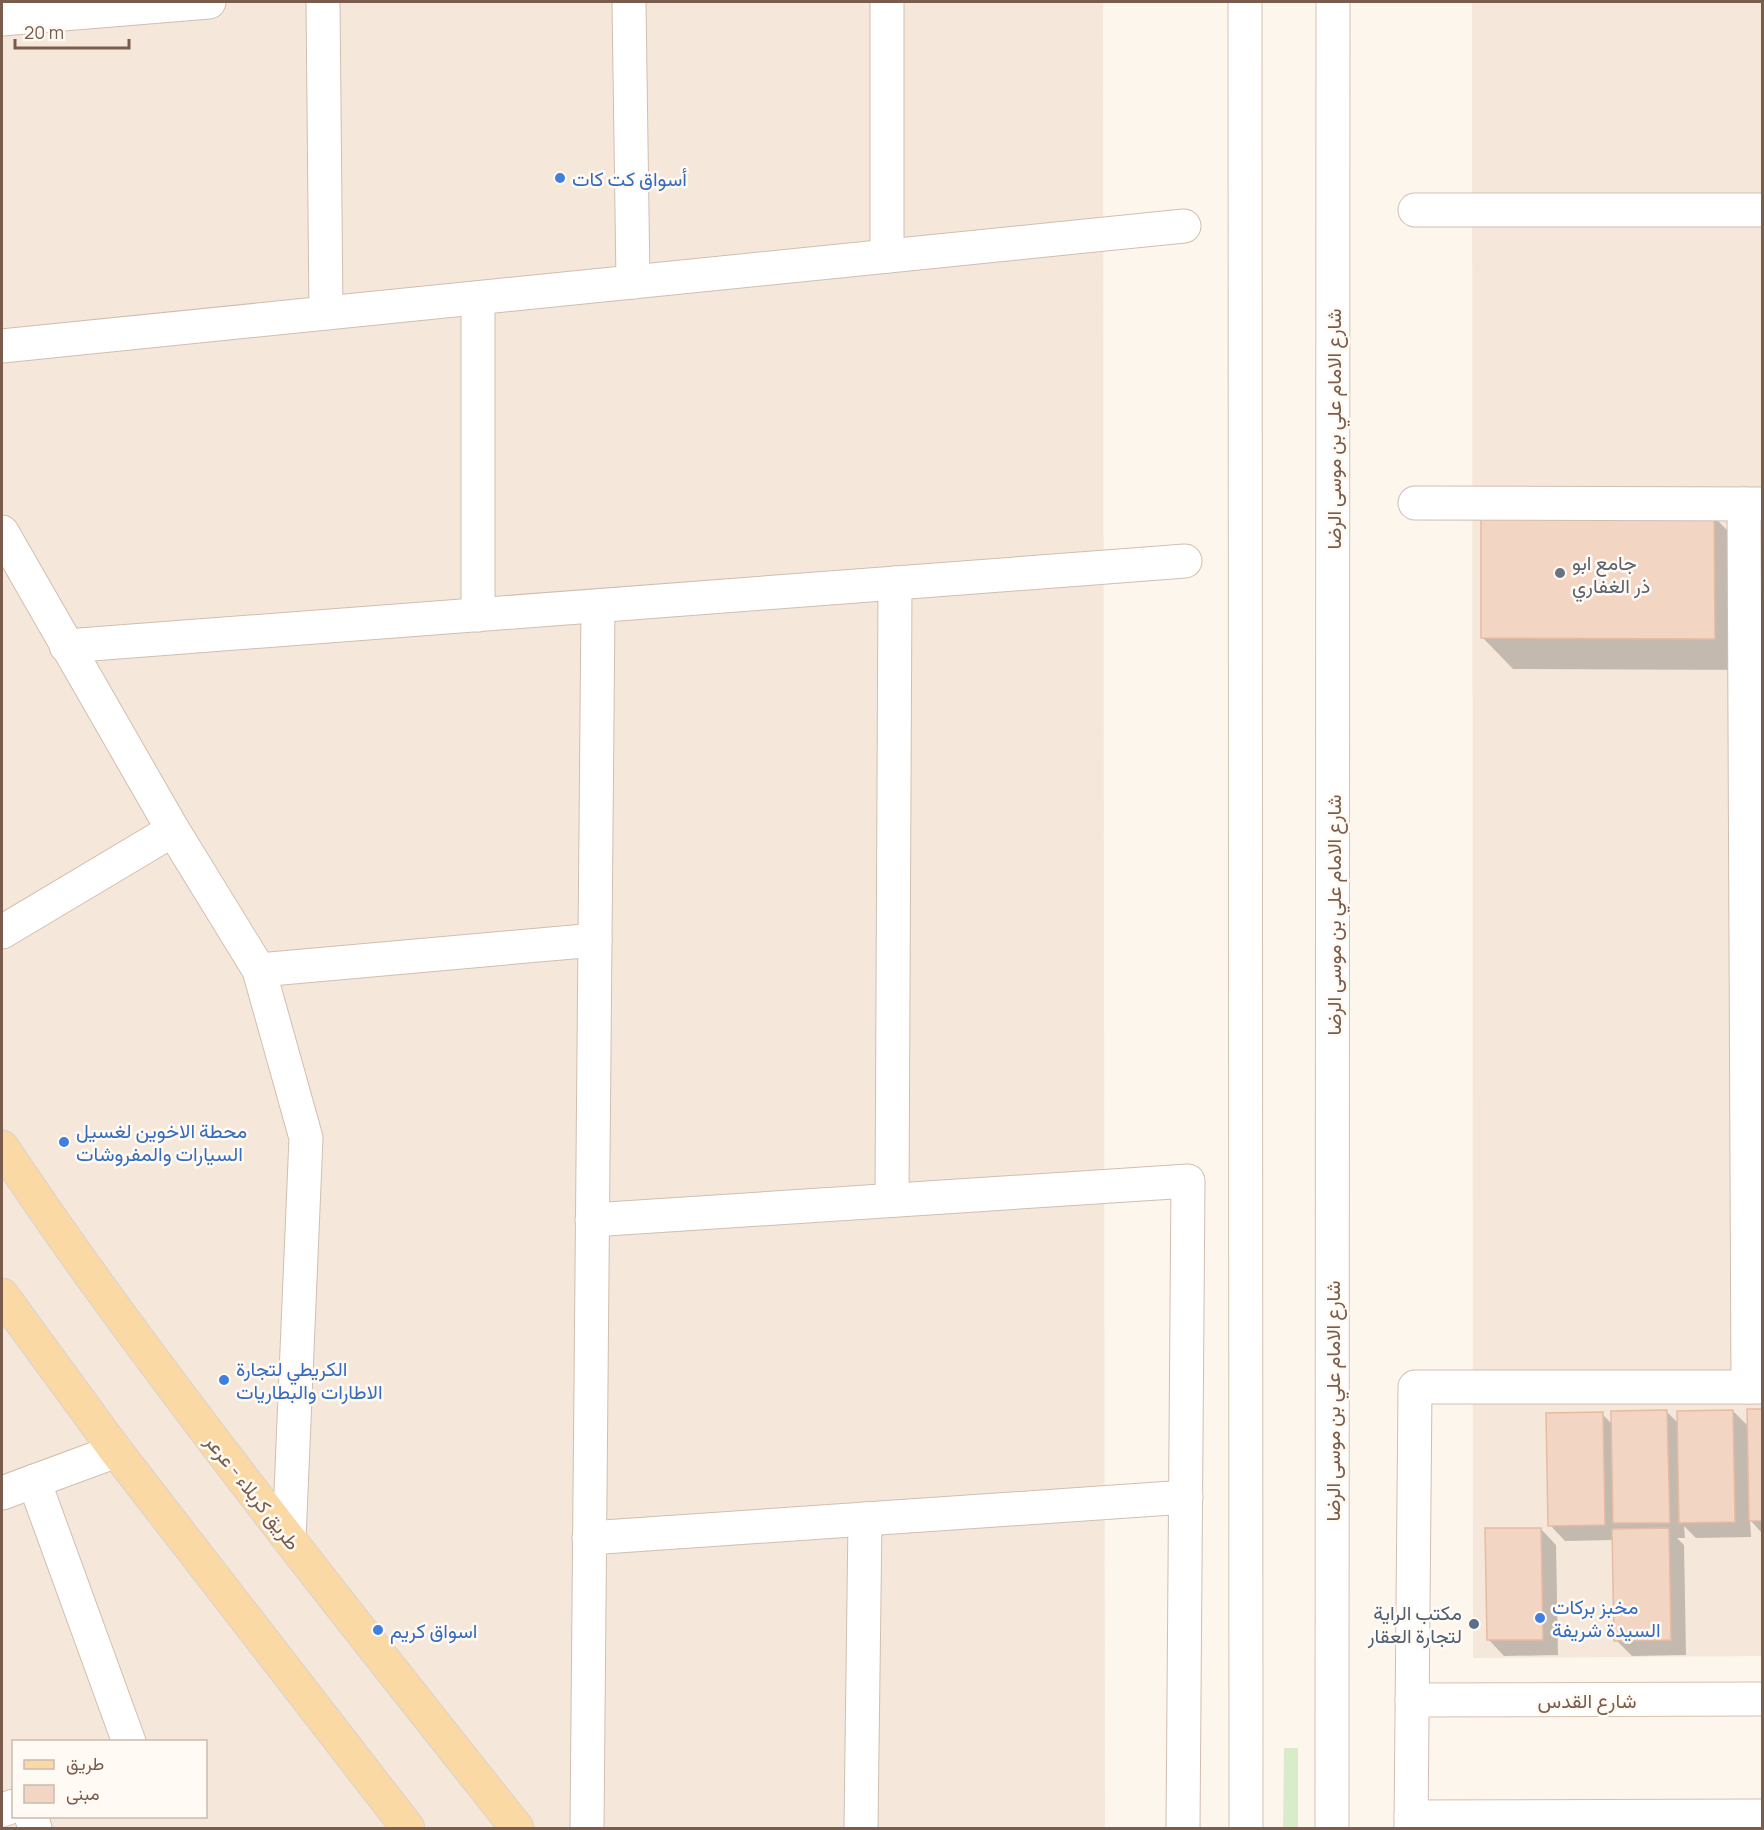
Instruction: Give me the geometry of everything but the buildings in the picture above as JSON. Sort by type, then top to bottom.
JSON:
[{"type":"main road","name":"طريق كربلاء - عرعر","points":[[2,1147],[96,1283],[289,1539],[517,1828]]},
{"type":"main road","points":[[2,1295],[116,1451],[408,1828]]},
{"type":"street","points":[[13,13],[209,2]]},
{"type":"street","points":[[323,2],[326,313]]},
{"type":"street","points":[[629,2],[633,282]]},
{"type":"street","points":[[887,2],[887,256]]},
{"type":"street","points":[[1245,2],[1246,1828]]},
{"type":"street","name":"شارع الامام علي بن موسى الرضا","points":[[1332,1828],[1333,2]]},
{"type":"street","points":[[1415,210],[1762,210]]},
{"type":"street","points":[[2,346],[1184,226]]},
{"type":"street","points":[[478,298],[478,615]]},
{"type":"street","points":[[1415,503],[1753,504],[1755,1387],[1415,1387],[1411,1823],[1762,1816]]},
{"type":"street","points":[[2,532],[173,830],[259,970],[306,1138],[289,1539]]},
{"type":"street","points":[[66,646],[1185,561]]},
{"type":"street","points":[[891,1200],[895,583]]},
{"type":"street","points":[[586,1828],[598,606]]},
{"type":"street","points":[[2,932],[173,830]]},
{"type":"street","points":[[259,970],[595,940]]},
{"type":"street","points":[[592,1220],[1188,1181],[1183,1828]]},
{"type":"street","points":[[2,1493],[116,1451]]},
{"type":"street","points":[[34,1481],[128,1740]]},
{"type":"street","points":[[590,1538],[1186,1497]]},
{"type":"street","points":[[861,1828],[865,1519]]},
{"type":"street","name":"شارع القدس","points":[[1412,1701],[1762,1699]]},
{"type":"shaded area","points":[[2,2],[1103,2],[1105,1828],[2,1828]]},
{"type":"shaded area","points":[[1472,2],[1762,2],[1762,1656],[1473,1658]]},
{"type":"green space","points":[[1284,1748],[1298,1748],[1298,1828],[1283,1828]]},
{"type":"place","name":"أسواق كت كات","points":[[560,178]]},
{"type":"place","name":"جامع ابو ذر الغفاري","points":[[1560,573]]},
{"type":"place","name":"محطة الاخوين لغسيل السيارات والمفروشات","points":[[64,1142]]},
{"type":"place","name":"الكريطي لتجارة الاطارات والبطاريات","points":[[224,1380]]},
{"type":"place","name":"مخبز بركات السيدة شريفة","points":[[1540,1618]]},
{"type":"place","name":"مكتب الراية لتجارة العقار","points":[[1474,1624]]},
{"type":"place","name":"اسواق كريم","points":[[378,1630]]}]
